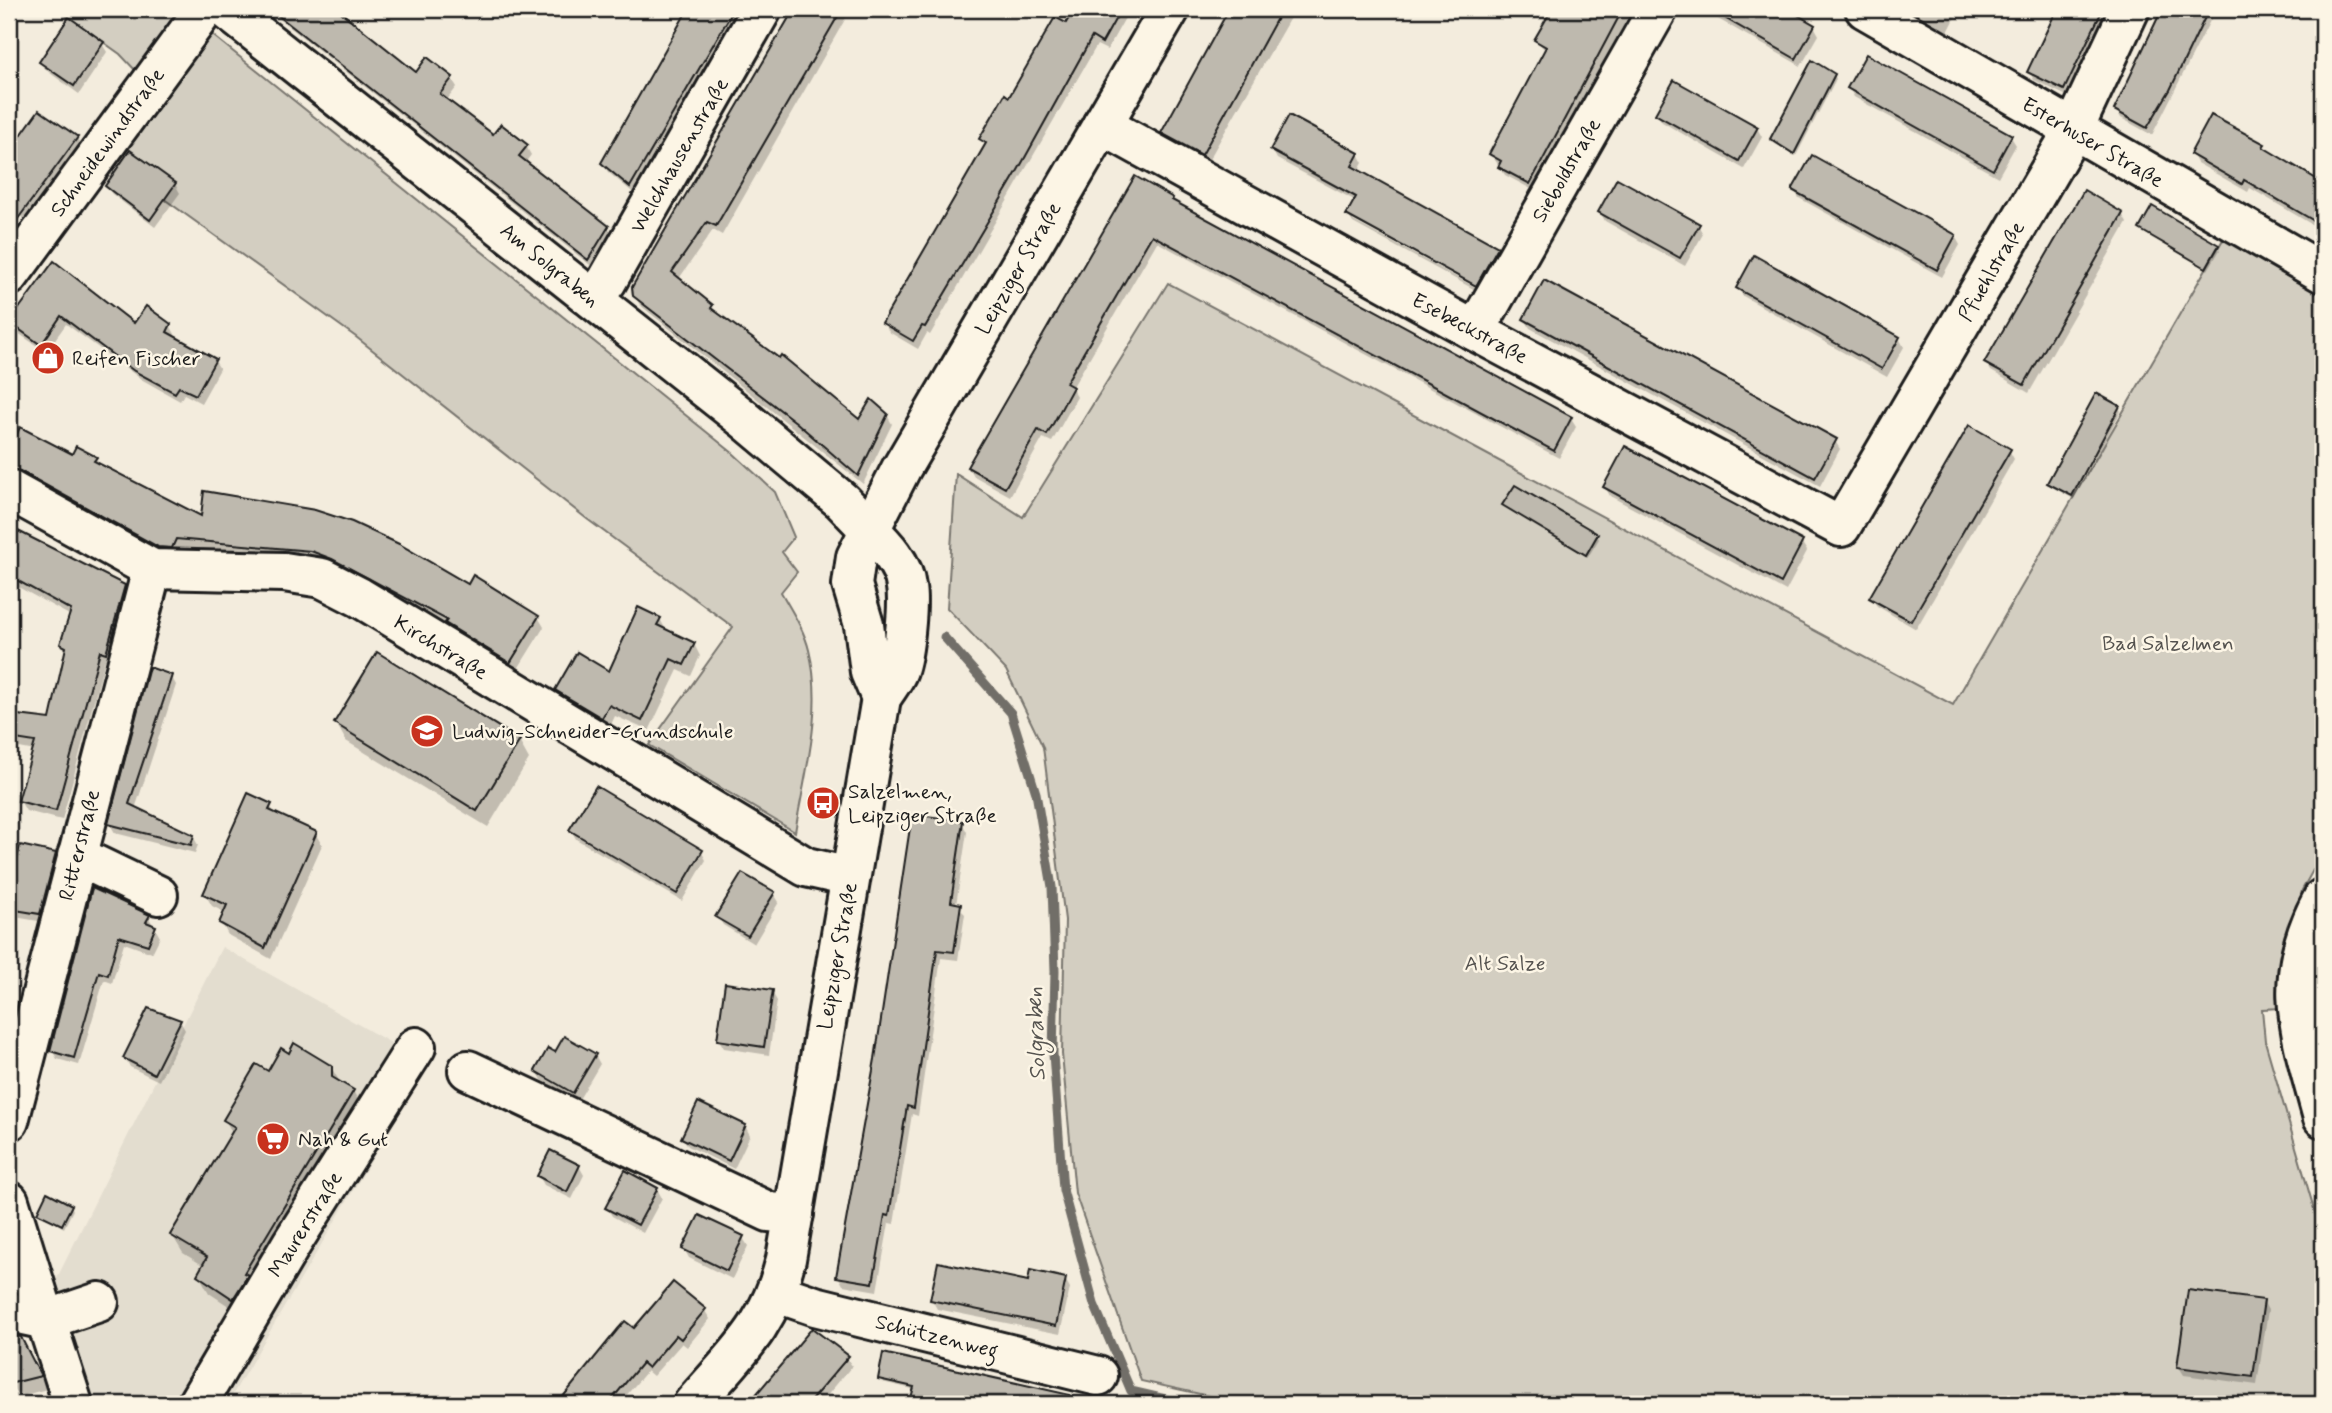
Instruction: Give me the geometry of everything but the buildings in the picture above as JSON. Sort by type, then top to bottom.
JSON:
[{"type":"street","name":"Schneidewindstraße","points":[[9,276],[205,9]]},
{"type":"street","name":"Am Solgraben","points":[[226,9],[744,419],[842,501],[868,528]]},
{"type":"street","name":"Welchhausenstraße","points":[[593,299],[607,281],[762,9]]},
{"type":"street","name":"Leipziger Straße","points":[[881,698],[870,672],[864,625],[852,585],[856,557],[868,528],[1170,9]]},
{"type":"street","name":"Sieboldstraße","points":[[1475,331],[1658,9]]},
{"type":"street","name":"Esterhuser Straße","points":[[1865,9],[2323,273]]},
{"type":"street","name":"Pfuehlstraße","points":[[1841,527],[2073,131],[2130,9]]},
{"type":"street","name":"Esebeckstraße","points":[[1102,125],[1475,331],[1841,527]]},
{"type":"street","name":"Kirchstraße","points":[[9,490],[152,569],[284,572],[322,578],[359,597],[795,861],[816,872],[850,877]]},
{"type":"street","name":"Leipziger Straße","points":[[693,1404],[764,1320],[777,1293],[793,1214],[881,698],[898,670],[906,587],[897,562],[868,528]]},
{"type":"street","name":"Ritterstraße","points":[[9,1121],[152,569]]},
{"type":"street","points":[[77,856],[158,895]]},
{"type":"street","points":[[2323,898],[2310,923],[2296,975],[2301,1035],[2323,1118]]},
{"type":"street","name":"Maurerstraße","points":[[197,1404],[292,1243],[416,1046]]},
{"type":"street","points":[[468,1070],[769,1212],[793,1214]]},
{"type":"street","points":[[9,1201],[73,1404]]},
{"type":"street","name":"Schützenweg","points":[[777,1293],[815,1306],[1098,1376]]},
{"type":"street","points":[[9,1312],[46,1320],[99,1302]]},
{"type":"shaded area","points":[[222,947],[428,1064],[227,1404],[80,1404],[47,1298]]},
{"type":"green space","points":[[57,9],[180,9],[734,454],[775,492],[794,537],[782,552],[797,572],[781,592],[807,642],[815,695],[808,764],[795,832],[649,745],[733,627],[587,519],[356,337],[110,160],[155,91],[120,54]]},
{"type":"green space","name":"Alt Salze","points":[[2225,236],[2323,291],[2323,852],[2302,890],[2282,1008],[2262,1009],[2265,1041],[2323,1240],[2323,1404],[1245,1404],[1141,1381],[1075,1193],[1062,1054],[1065,920],[1043,747],[1006,670],[947,608],[956,474],[1023,517],[1168,283],[1953,705]]},
{"type":"waterway","name":"Solgraben","points":[[944,637],[1011,713],[1036,793],[1052,887],[1055,971],[1053,1054],[1063,1190],[1094,1304],[1131,1391],[1187,1404]]},
{"type":"place","name":"Reifen Fischer","points":[[48,358]]},
{"type":"place","name":"Ludwig-Schneider-Grundschule","points":[[427,731]]},
{"type":"place","name":"Salzelmen, Leipziger Straße","points":[[823,803]]},
{"type":"place","name":"Nah & Gut","points":[[273,1139]]},
{"type":"park label","name":"Bad Salzelmen","points":[[2168,643]]}]
